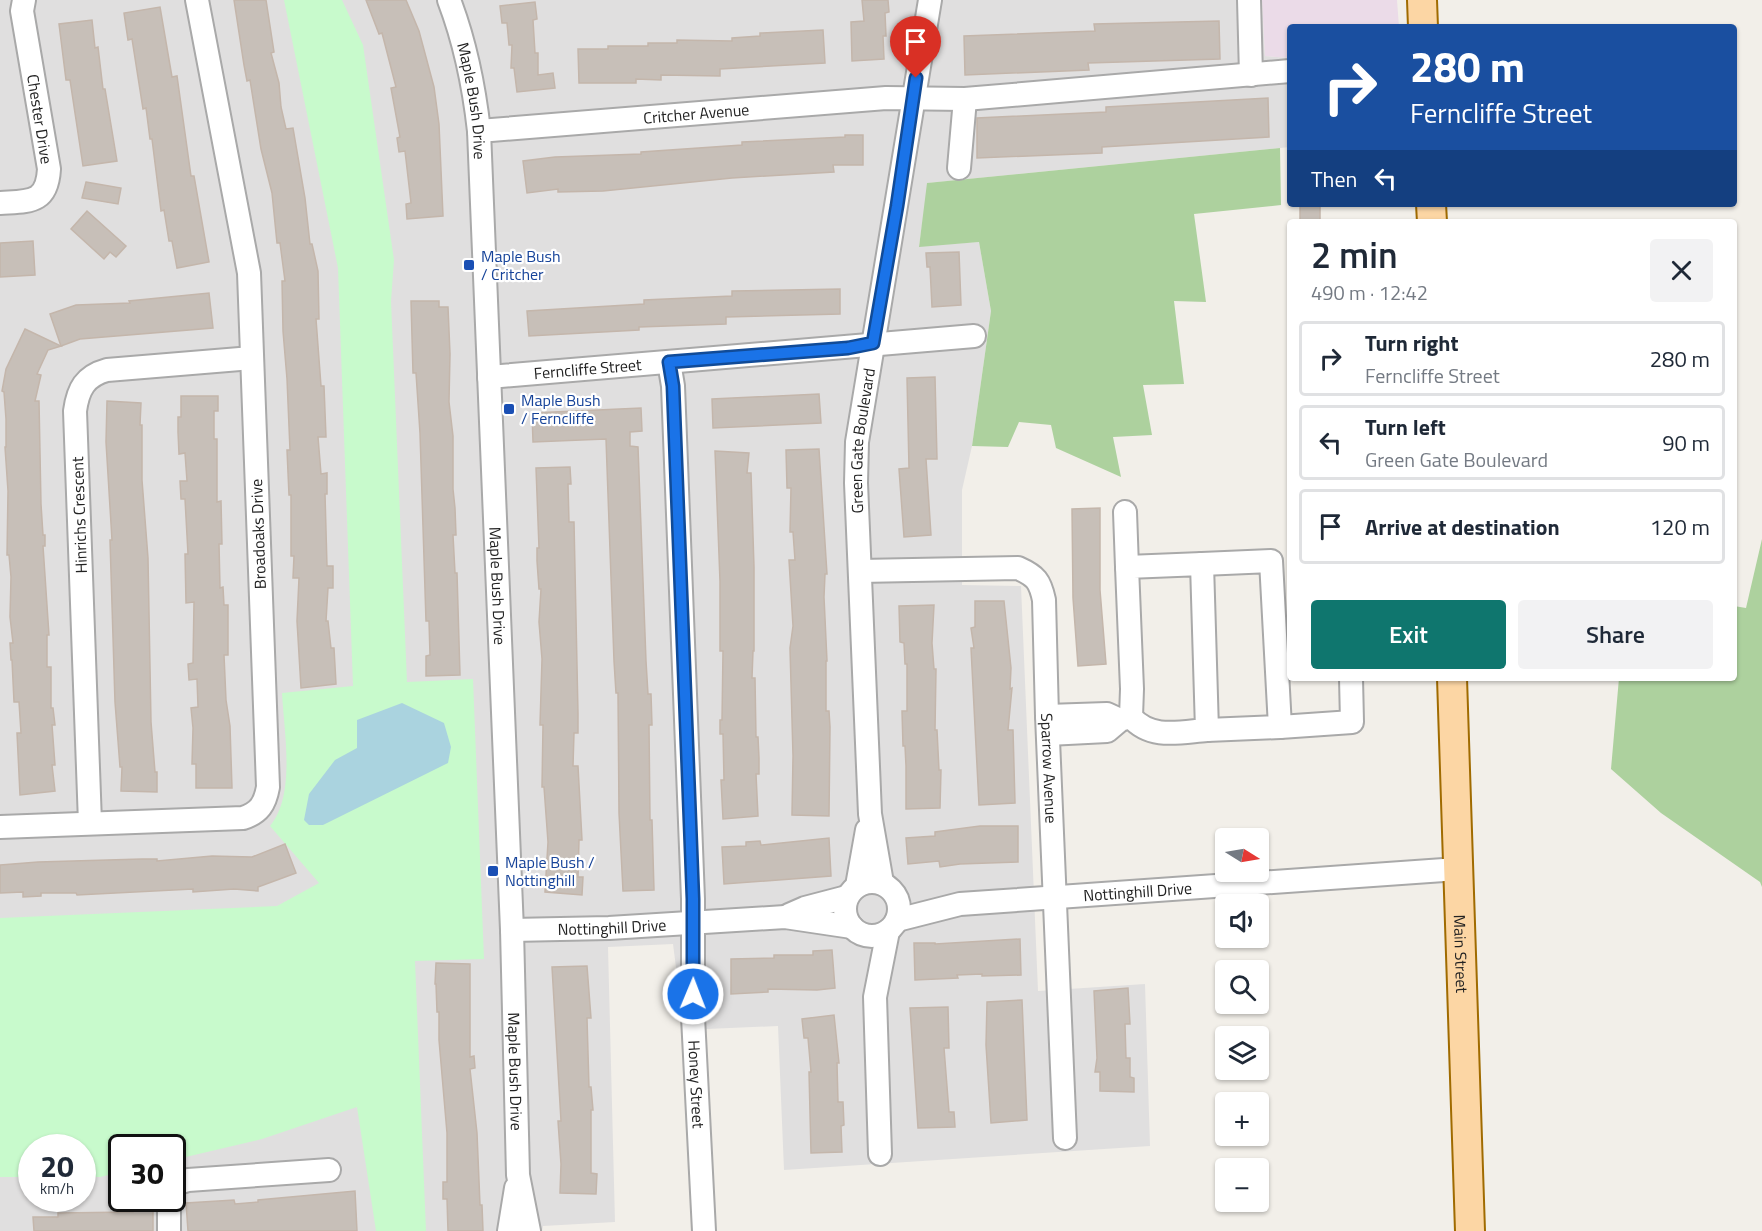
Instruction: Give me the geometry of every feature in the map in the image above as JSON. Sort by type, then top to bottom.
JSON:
[{"type":"main road","points":[[1422,0],[1423,24]]},
{"type":"main road","name":"Main Street","points":[[1452,681],[1470,1231]]},
{"type":"street","name":"Chester Drive","points":[[0,203],[34,199],[43,194],[48,184],[49,169],[22,11],[24,0]]},
{"type":"street","name":"Broadoaks Drive","points":[[0,827],[243,818],[253,815],[266,798],[249,273],[197,0]]},
{"type":"street","name":"Maple Bush Drive","points":[[449,0],[469,64],[479,130],[512,930],[518,1175],[529,1231]]},
{"type":"street","name":"Green Gate Boulevard","points":[[886,886],[870,814],[856,483],[857,442],[930,0]]},
{"type":"street","points":[[1249,0],[1251,75]]},
{"type":"street","name":"Critcher Avenue","points":[[479,130],[886,98],[965,99],[1287,71]]},
{"type":"street","points":[[959,168],[965,99]]},
{"type":"street","name":"Ferncliffe Street","points":[[489,377],[974,336]]},
{"type":"street","name":"Hinrichs Crescent","points":[[90,823],[75,411],[77,396],[84,382],[94,373],[107,370],[252,358]]},
{"type":"street","name":"Honey Street","points":[[669,362],[673,386],[693,922],[693,1017],[704,1231]]},
{"type":"street","points":[[1125,512],[1132,689],[1125,718]]},
{"type":"street","points":[[1127,567],[1281,560],[1280,727]]},
{"type":"street","points":[[1202,564],[1207,730]]},
{"type":"street","name":"Sparrow Avenue","points":[[860,571],[1018,568],[1031,574],[1041,585],[1044,600],[1047,725],[1065,1138]]},
{"type":"street","points":[[1047,725],[1107,714],[1125,718],[1158,734],[1352,722],[1351,681]]},
{"type":"street","name":"Green Gate Boulevard","points":[[852,892],[870,814]]},
{"type":"street","name":"Nottinghill Drive","points":[[886,886],[907,896],[960,904],[1458,869]]},
{"type":"street","points":[[875,998],[899,903],[886,886],[869,882],[852,892],[845,913],[864,945],[875,998],[880,1154]]},
{"type":"street","name":"Nottinghill Drive","points":[[785,917],[852,892]]},
{"type":"street","name":"Nottinghill Drive","points":[[893,925],[960,904]]},
{"type":"street","name":"Nottinghill Drive","points":[[512,930],[609,928],[785,917],[856,930]]},
{"type":"street","points":[[856,930],[874,936],[893,925]]},
{"type":"street","points":[[186,1181],[329,1170]]},
{"type":"street","name":"Maple Bush Drive","points":[[509,1231],[518,1175]]},
{"type":"street","points":[[169,1212],[169,1231]]},
{"type":"shaded area","points":[[0,0],[1262,0],[1265,56],[1287,58],[1287,147],[928,183],[919,246],[979,242],[991,311],[972,446],[962,490],[962,585],[1021,586],[1038,991],[1145,984],[1150,1146],[784,1170],[778,1026],[684,1030],[673,944],[608,947],[615,1222],[543,1226],[542,1231],[0,1231]]},
{"type":"shaded area","points":[[1262,0],[1397,0],[1399,24],[1287,24],[1287,58],[1265,56]]},
{"type":"green space","points":[[284,0],[342,0],[363,45],[394,260],[391,301],[407,682],[473,679],[484,959],[415,961],[426,1231],[376,1231],[357,1107],[262,1139],[186,1157],[186,1134],[108,1134],[108,1175],[100,1177],[96,1177],[96,1134],[18,1134],[18,1177],[0,1177],[0,918],[277,906],[319,883],[270,826],[278,813],[286,781],[282,693],[353,686],[338,268]]},
{"type":"green space","points":[[1280,148],[1281,205],[1194,214],[1206,302],[1174,301],[1184,384],[1143,385],[1152,435],[1113,437],[1121,477],[1056,448],[1051,425],[1019,422],[1008,447],[972,446],[991,311],[979,242],[919,247],[927,183]]},
{"type":"green space","points":[[1762,539],[1762,887],[1760,882],[1661,813],[1611,769],[1619,681],[1737,681],[1737,606],[1746,608]]},
{"type":"water","points":[[402,703],[444,723],[451,747],[448,763],[323,825],[309,825],[304,820],[309,794],[335,760],[357,748],[357,720]]},
{"type":"building","points":[[234,0],[266,0],[274,52],[271,53],[279,83],[281,107],[286,129],[293,128],[310,244],[312,244],[318,271],[319,319],[316,319],[321,386],[324,386],[326,437],[318,437],[321,474],[327,473],[327,494],[325,494],[327,566],[333,566],[333,588],[328,588],[326,621],[328,621],[331,648],[334,648],[336,684],[301,688],[297,621],[299,578],[293,578],[294,556],[291,556],[291,495],[289,495],[287,450],[290,450],[283,331],[282,281],[285,281],[280,243],[277,243],[272,193],[261,149],[250,80],[247,81]]},
{"type":"building","points":[[366,0],[406,0],[419,31],[434,87],[439,124],[443,216],[407,219],[406,204],[411,203],[405,151],[399,152],[397,138],[400,137],[391,88],[396,87],[382,33],[379,34]]},
{"type":"building","points":[[862,0],[888,0],[889,12],[885,13],[886,36],[883,36],[884,59],[852,61],[851,22],[864,21]]},
{"type":"building","points":[[535,2],[537,19],[533,20],[535,53],[538,53],[538,75],[553,73],[555,88],[517,92],[514,68],[511,68],[512,45],[509,45],[507,23],[502,23],[500,6]]},
{"type":"building","points":[[160,7],[172,77],[177,76],[191,176],[194,176],[209,262],[177,268],[172,241],[169,241],[164,210],[161,211],[152,139],[150,139],[146,108],[143,109],[132,39],[128,40],[124,13]]},
{"type":"building","points":[[92,20],[95,48],[98,47],[103,89],[105,89],[117,161],[83,166],[70,80],[66,80],[59,24]]},
{"type":"building","points":[[1219,21],[1220,59],[1088,63],[1089,70],[965,75],[964,36],[1095,31],[1094,24]]},
{"type":"building","points":[[823,30],[825,63],[720,69],[720,76],[661,75],[661,80],[636,79],[636,83],[579,83],[578,49],[648,46],[648,43],[677,43],[677,40],[732,41],[732,38],[760,36],[760,33]]},
{"type":"building","points":[[1268,98],[1269,137],[1102,147],[1102,153],[977,158],[977,118],[1106,112],[1106,107]]},
{"type":"building","points":[[845,135],[863,135],[863,165],[833,165],[834,172],[732,178],[603,191],[558,192],[558,189],[527,193],[523,161],[555,157],[641,154],[641,152],[742,145],[742,142],[845,137]]},
{"type":"building","points":[[86,182],[121,188],[118,204],[82,198]]},
{"type":"building","points":[[1300,207],[1320,207],[1320,219],[1300,219]]},
{"type":"building","points":[[87,211],[126,246],[116,257],[110,252],[104,259],[71,229]]},
{"type":"building","points":[[33,241],[35,275],[0,277],[0,243]]},
{"type":"building","points":[[959,252],[961,305],[932,307],[930,267],[927,267],[926,253]]},
{"type":"building","points":[[840,289],[840,314],[726,317],[726,324],[639,327],[639,330],[529,336],[527,311],[644,304],[644,300],[732,296],[732,291]]},
{"type":"building","points":[[209,293],[213,328],[80,339],[61,346],[50,314],[76,305],[130,303],[129,301]]},
{"type":"building","points":[[411,301],[439,301],[439,307],[448,307],[449,402],[453,436],[456,535],[453,535],[455,573],[457,573],[460,675],[426,676],[426,656],[430,655],[429,621],[426,621],[420,433],[416,373],[413,373]]},
{"type":"building","points":[[25,329],[61,346],[48,350],[37,374],[41,375],[35,401],[39,401],[41,504],[43,535],[45,535],[45,546],[43,546],[49,635],[47,635],[47,667],[51,667],[51,708],[53,708],[55,725],[52,725],[55,765],[52,765],[55,791],[20,795],[17,733],[21,733],[19,702],[14,702],[10,643],[13,643],[10,617],[11,577],[9,555],[7,555],[6,419],[4,392],[2,391],[6,369]]},
{"type":"building","points":[[935,377],[937,459],[926,459],[931,535],[904,537],[899,469],[909,468],[907,378]]},
{"type":"building","points":[[819,394],[821,423],[713,428],[712,399]]},
{"type":"building","points":[[181,396],[218,396],[218,411],[214,411],[214,439],[217,439],[217,502],[221,501],[220,588],[223,587],[224,605],[228,605],[228,655],[224,655],[232,788],[196,788],[196,764],[192,764],[191,708],[198,707],[197,679],[189,680],[188,664],[193,663],[194,602],[186,603],[185,554],[188,554],[185,499],[181,499],[180,481],[187,481],[185,453],[179,454],[178,417],[181,417]]},
{"type":"building","points":[[107,401],[141,403],[142,480],[148,558],[151,722],[157,792],[121,791],[122,767],[120,767],[115,702],[110,540],[112,540],[106,442]]},
{"type":"building","points":[[641,408],[642,431],[630,432],[630,446],[638,447],[646,661],[648,694],[651,694],[650,820],[652,820],[654,890],[623,891],[619,813],[618,693],[616,693],[614,661],[606,439],[533,442],[532,413]]},
{"type":"building","points":[[819,449],[827,574],[825,574],[824,597],[827,661],[826,711],[829,711],[830,727],[829,816],[792,815],[790,648],[793,626],[789,560],[795,560],[793,532],[790,532],[791,488],[787,488],[786,450]]},
{"type":"building","points":[[715,451],[749,453],[747,473],[751,473],[754,567],[752,678],[755,678],[756,737],[758,737],[759,758],[759,774],[756,774],[758,816],[723,819],[721,780],[724,780],[723,734],[720,734],[720,720],[722,720],[723,651],[720,651]]},
{"type":"building","points":[[570,467],[569,522],[574,522],[578,713],[578,733],[574,733],[573,766],[578,766],[582,840],[579,840],[578,877],[583,877],[582,895],[545,892],[548,842],[544,787],[542,787],[543,725],[540,725],[541,589],[539,589],[537,561],[537,548],[539,548],[536,468]]},
{"type":"building","points":[[1100,508],[1100,590],[1106,664],[1078,666],[1073,598],[1072,509]]},
{"type":"building","points":[[975,601],[1004,601],[1011,668],[1010,689],[1012,688],[1008,730],[1013,730],[1015,803],[979,805],[971,648],[974,648],[971,628],[975,627]]},
{"type":"building","points":[[934,605],[932,643],[934,669],[936,669],[935,730],[937,730],[939,770],[941,770],[940,808],[906,809],[902,711],[907,711],[907,664],[905,664],[904,643],[900,642],[899,606]]},
{"type":"building","points":[[980,826],[1018,826],[1018,862],[940,867],[939,861],[908,864],[906,838],[935,836],[935,832]]},
{"type":"building","points":[[829,838],[831,876],[724,884],[722,847],[746,846],[746,842],[760,841],[761,845]]},
{"type":"building","points":[[285,844],[296,873],[258,887],[258,891],[234,889],[193,892],[193,889],[77,895],[76,893],[41,893],[41,896],[23,897],[23,892],[0,893],[0,865],[142,859],[157,859],[157,861],[212,856],[252,857]]},
{"type":"building","points":[[1020,939],[1021,975],[957,975],[958,978],[915,980],[914,943]]},
{"type":"building","points":[[832,950],[835,988],[768,989],[768,992],[731,994],[731,959],[774,958],[774,955],[813,955],[813,951]]},
{"type":"building","points":[[436,963],[470,964],[470,1057],[474,1056],[475,1068],[470,1069],[477,1133],[483,1231],[448,1231],[447,1199],[443,1199],[443,1182],[447,1182],[447,1133],[435,984]]},
{"type":"building","points":[[587,966],[591,1018],[587,1018],[589,1087],[591,1087],[593,1110],[591,1110],[591,1173],[597,1174],[596,1194],[560,1193],[561,1164],[558,1121],[561,1121],[552,967]]},
{"type":"building","points":[[1128,988],[1130,1024],[1125,1024],[1126,1058],[1130,1058],[1130,1077],[1134,1078],[1134,1092],[1100,1091],[1100,1072],[1095,1072],[1097,1058],[1094,991]]},
{"type":"building","points":[[1022,1000],[1027,1120],[991,1123],[986,1045],[987,1002]]},
{"type":"building","points":[[948,1007],[949,1048],[944,1048],[949,1112],[954,1112],[955,1127],[918,1128],[910,1008]]},
{"type":"building","points":[[834,1015],[839,1063],[837,1063],[838,1102],[843,1102],[842,1152],[811,1153],[809,1072],[811,1072],[808,1038],[804,1038],[802,1019]]},
{"type":"building","points":[[355,1191],[357,1231],[188,1231],[186,1203],[234,1200],[235,1204],[258,1202],[258,1200]]},
{"type":"building","points":[[153,1212],[153,1231],[34,1231],[33,1217],[58,1217],[58,1213]]},
{"type":"place","name":"Maple Bush / Critcher","points":[[469,265]]},
{"type":"place","name":"Maple Bush / Ferncliffe","points":[[509,409]]},
{"type":"place","name":"Maple Bush / Nottinghill","points":[[493,871]]},
{"type":"route","points":[[693,994],[694,948],[688,749],[673,386],[669,362],[848,348],[873,343],[916,78]]}]
